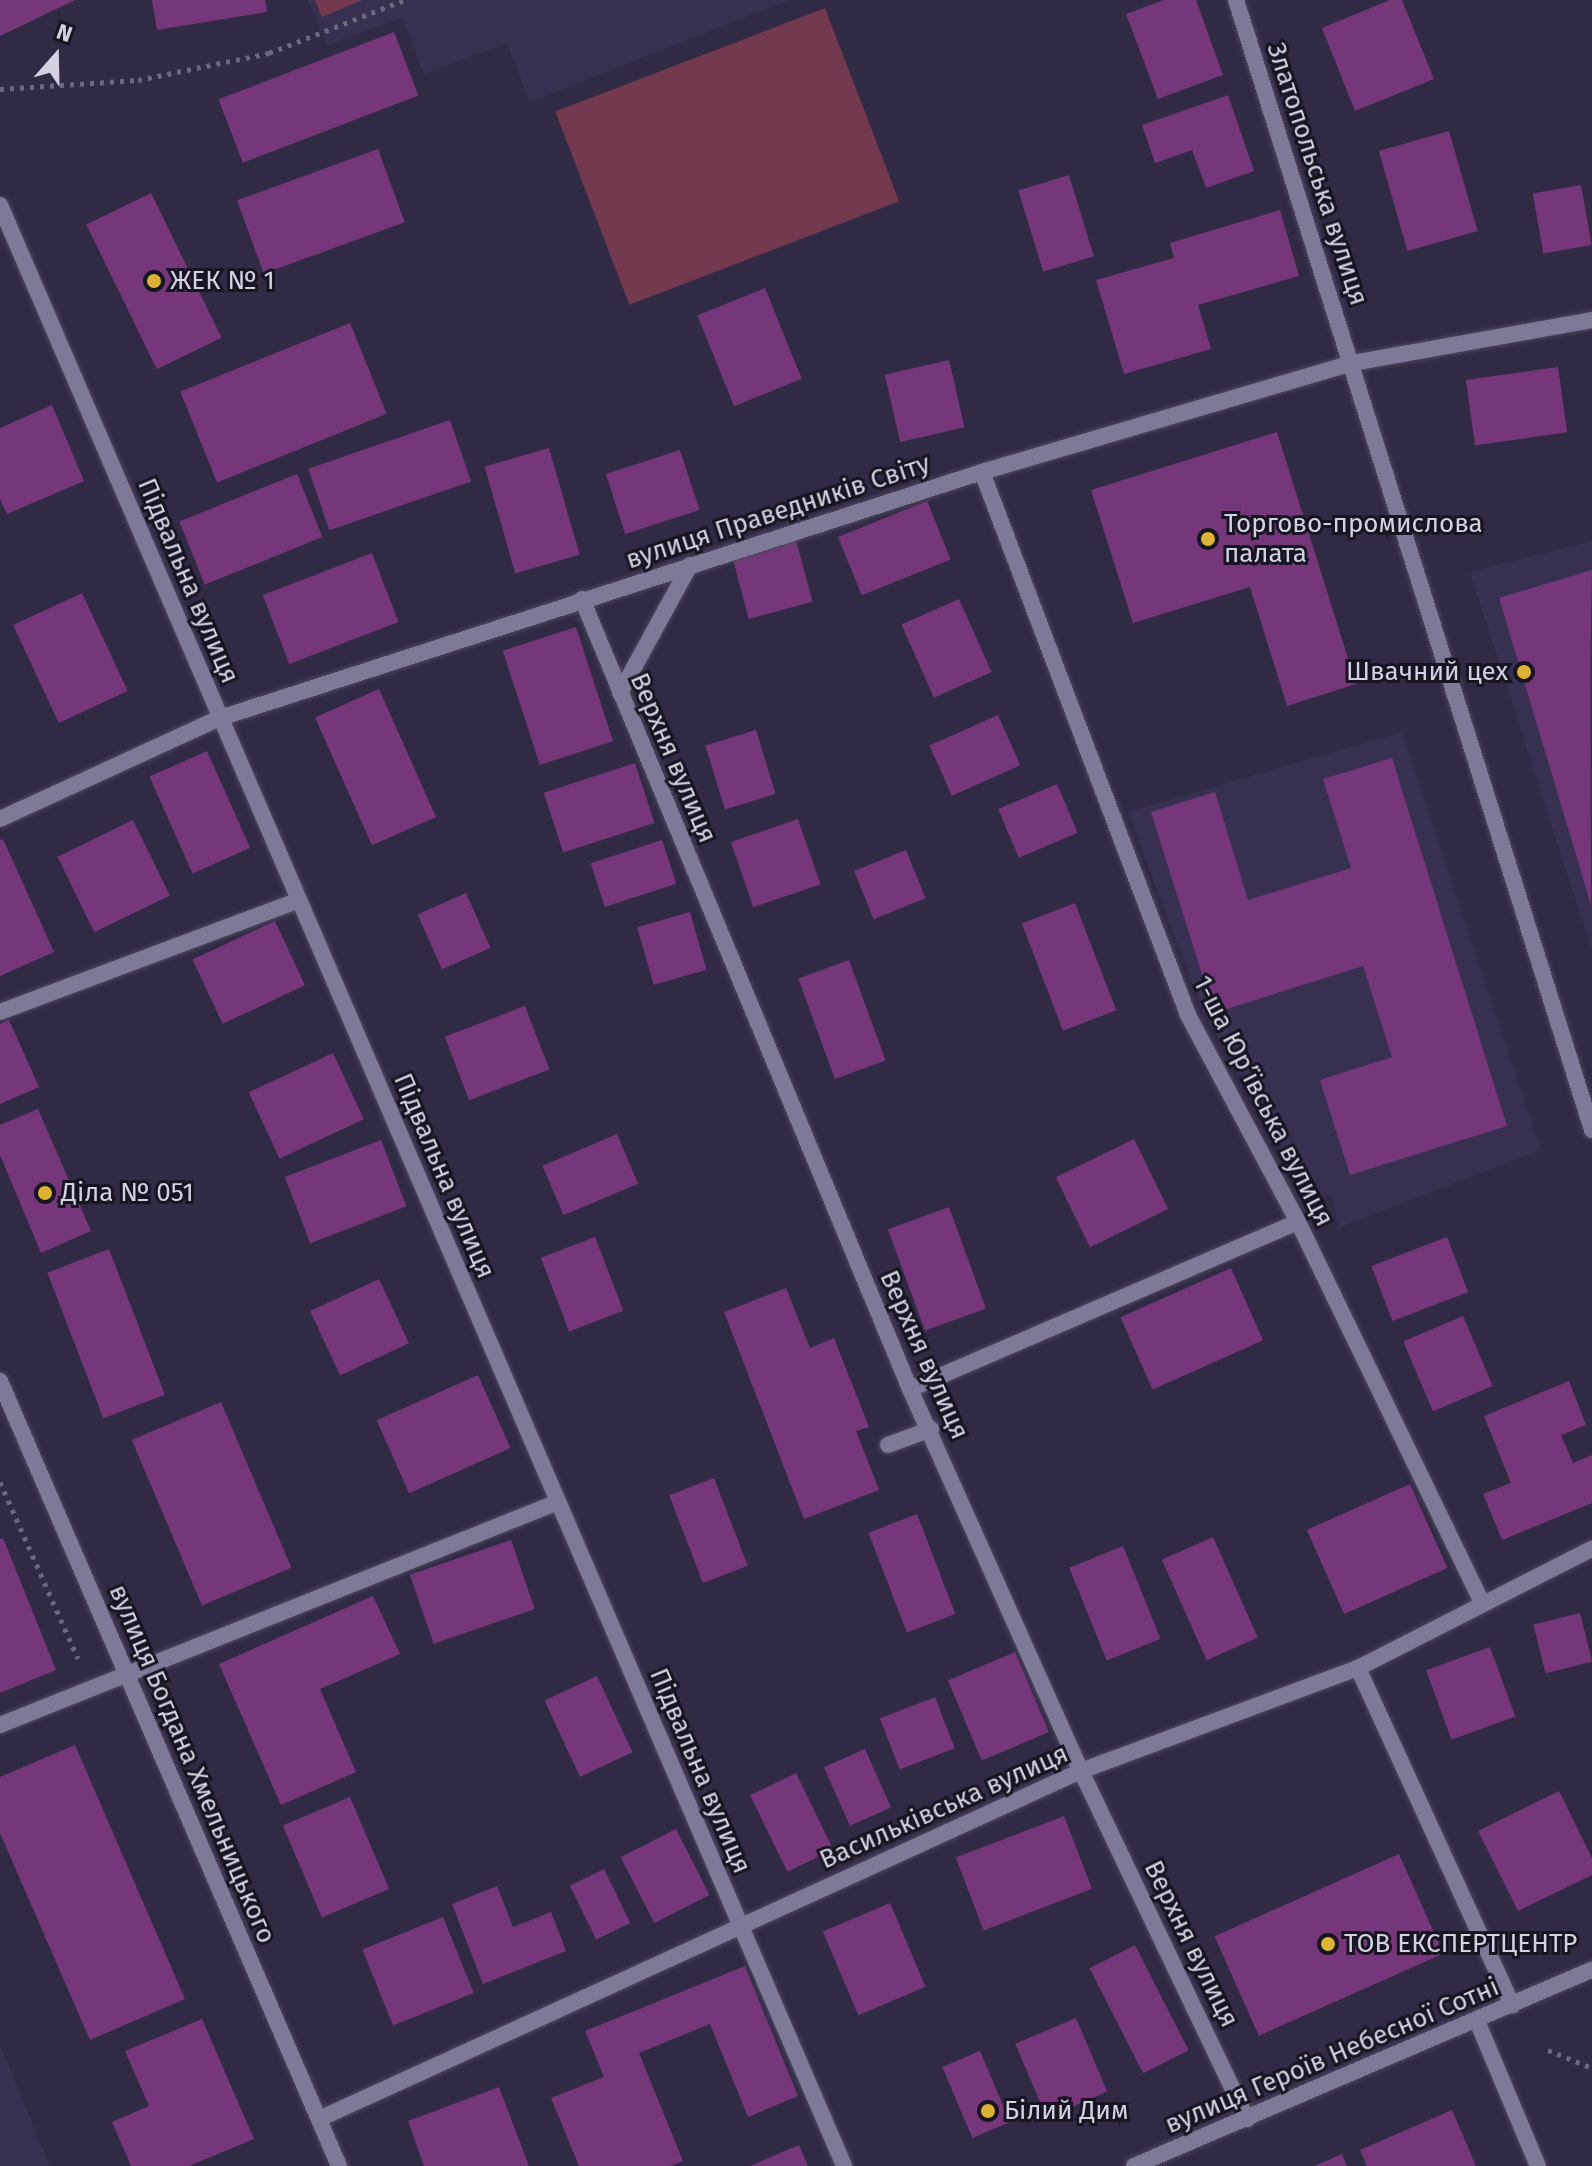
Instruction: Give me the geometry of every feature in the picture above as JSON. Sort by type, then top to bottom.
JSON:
[{"type":"street","name":"Златопольська вулиця","points":[[1236,0],[1353,363],[1592,1130]]},
{"type":"street","name":"Підвальна вулиця","points":[[0,205],[844,2166]]},
{"type":"street","name":"вулиця Праведників Світу","points":[[0,819],[220,718],[982,472],[1353,363],[1592,320]]},
{"type":"street","name":"1-ша Юрʼївська вулиця","points":[[982,472],[1188,1015],[1298,1222],[1482,1603]]},
{"type":"street","points":[[620,693],[690,565]]},
{"type":"street","name":"Верхня вулиця","points":[[582,599],[910,1389],[931,1429],[1081,1771],[1247,2119]]},
{"type":"street","points":[[0,1012],[299,900]]},
{"type":"street","points":[[910,1389],[1298,1222]]},
{"type":"street","name":"вулиця Богдана Хмельницького","points":[[0,1381],[339,2166]]},
{"type":"street","points":[[888,1445],[931,1429]]},
{"type":"street","points":[[0,1725],[558,1502]]},
{"type":"street","name":"Васильківська вулиця","points":[[319,2119],[1081,1771],[1358,1668],[1592,1549]]},
{"type":"street","points":[[1358,1668],[1512,2005]]},
{"type":"street","name":"вулиця Героїв Небесної Сотні","points":[[1134,2166],[1592,1970]]},
{"type":"street","points":[[1477,2021],[1538,2166]]},
{"type":"path","points":[[0,89],[138,80],[269,53],[404,0]]},
{"type":"path","points":[[0,1482],[78,1659]]},
{"type":"path","points":[[1548,2050],[1592,2068]]},
{"type":"shaded area","points":[[308,0],[789,0],[530,102],[507,43],[424,74],[402,18],[327,45]]},
{"type":"shaded area","points":[[315,0],[362,0],[322,17]]},
{"type":"shaded area","points":[[825,8],[899,201],[629,305],[555,112]]},
{"type":"shaded area","points":[[1592,541],[1592,951],[1470,572]]},
{"type":"shaded area","points":[[1402,732],[1541,1150],[1338,1228],[1333,1197],[1309,1194],[1201,1008],[1128,812]]},
{"type":"shaded area","points":[[0,2045],[50,2166],[0,2166]]},
{"type":"building","points":[[0,0],[75,0],[0,36]]},
{"type":"building","points":[[152,0],[265,0],[267,12],[157,30]]},
{"type":"building","points":[[1164,0],[1196,0],[1223,75],[1158,99],[1126,14]]},
{"type":"building","points":[[1390,0],[1402,0],[1434,79],[1355,111],[1322,28]]},
{"type":"building","points":[[394,32],[418,95],[243,163],[218,99]]},
{"type":"building","points":[[1228,95],[1254,171],[1206,188],[1192,150],[1155,163],[1142,125]]},
{"type":"building","points":[[1449,131],[1478,231],[1407,251],[1379,151]]},
{"type":"building","points":[[378,149],[405,222],[264,274],[237,200]]},
{"type":"building","points":[[1069,175],[1094,256],[1043,272],[1018,190]]},
{"type":"building","points":[[1581,185],[1592,245],[1543,254],[1533,194]]},
{"type":"building","name":"ЖЕК № 1","points":[[151,193],[222,338],[157,369],[86,225]]},
{"type":"building","points":[[1280,210],[1299,276],[1198,305],[1211,349],[1124,374],[1096,280],[1174,258],[1170,243]]},
{"type":"building","points":[[765,288],[802,379],[734,406],[697,315]]},
{"type":"building","points":[[350,323],[387,414],[217,482],[180,392]]},
{"type":"building","points":[[949,360],[965,427],[900,442],[885,375]]},
{"type":"building","points":[[1558,367],[1567,432],[1475,445],[1466,380]]},
{"type":"building","points":[[52,405],[84,481],[7,514],[0,499],[0,428]]},
{"type":"building","points":[[450,420],[471,481],[329,530],[308,469]]},
{"type":"building","name":"Торгово-промислова палата","points":[[1277,432],[1356,684],[1287,706],[1250,587],[1133,623],[1091,490]]},
{"type":"building","points":[[549,448],[580,555],[515,573],[485,466]]},
{"type":"building","points":[[680,450],[699,510],[625,534],[606,474]]},
{"type":"building","points":[[297,474],[322,537],[205,585],[179,522]]},
{"type":"building","points":[[927,501],[951,559],[862,595],[838,537]]},
{"type":"building","points":[[796,540],[813,602],[749,619],[732,557]]},
{"type":"building","points":[[372,553],[399,622],[289,664],[263,595]]},
{"type":"building","points":[[1592,570],[1590,674],[1591,905],[1499,598]]},
{"type":"building","points":[[82,593],[128,691],[59,723],[13,625]]},
{"type":"building","points":[[959,599],[992,672],[934,698],[901,625]]},
{"type":"building","points":[[576,627],[613,741],[540,765],[503,651]]},
{"type":"building","points":[[379,689],[436,817],[372,845],[315,717]]},
{"type":"building","points":[[998,715],[1020,765],[952,796],[929,746]]},
{"type":"building","points":[[756,730],[776,794],[725,810],[705,745]]},
{"type":"building","points":[[207,751],[250,848],[193,873],[149,777]]},
{"type":"building","points":[[1392,758],[1507,1126],[1350,1175],[1320,1080],[1392,1057],[1363,966],[1214,1013],[1151,812],[1215,792],[1248,900],[1351,868],[1323,779]]},
{"type":"building","points":[[635,763],[654,823],[563,853],[544,793]]},
{"type":"building","points":[[1057,784],[1078,833],[1019,858],[998,809]]},
{"type":"building","points":[[798,819],[820,884],[753,907],[731,842]]},
{"type":"building","points":[[133,820],[170,895],[94,932],[58,857]]},
{"type":"building","points":[[3,839],[54,952],[0,976],[0,840]]},
{"type":"building","points":[[662,840],[676,884],[605,907],[591,863]]},
{"type":"building","points":[[906,850],[925,898],[874,919],[854,871]]},
{"type":"building","points":[[466,893],[490,948],[442,969],[418,915]]},
{"type":"building","points":[[1075,903],[1116,1010],[1063,1031],[1022,923]]},
{"type":"building","points":[[690,912],[707,970],[654,985],[637,927]]},
{"type":"building","points":[[275,921],[305,985],[223,1024],[193,959]]},
{"type":"building","points":[[849,960],[886,1061],[835,1079],[798,978]]},
{"type":"building","points":[[525,1006],[549,1069],[469,1100],[445,1037]]},
{"type":"building","points":[[9,1020],[39,1087],[0,1104],[0,1024]]},
{"type":"building","points":[[333,1053],[364,1119],[280,1158],[249,1092]]},
{"type":"building","name":"Діла № 051","points":[[38,1109],[91,1231],[41,1253],[0,1155],[0,1125]]},
{"type":"building","points":[[617,1134],[638,1184],[564,1215],[542,1166]]},
{"type":"building","points":[[1134,1139],[1168,1209],[1090,1247],[1056,1177]]},
{"type":"building","points":[[381,1140],[406,1206],[310,1243],[285,1177]]},
{"type":"building","points":[[949,1207],[986,1308],[925,1331],[888,1229]]},
{"type":"building","points":[[595,1237],[623,1311],[569,1332],[541,1258]]},
{"type":"building","points":[[1447,1237],[1468,1292],[1393,1321],[1371,1266]]},
{"type":"building","points":[[109,1249],[165,1395],[103,1418],[47,1273]]},
{"type":"building","points":[[1231,1268],[1263,1340],[1153,1389],[1120,1317]]},
{"type":"building","points":[[379,1279],[409,1343],[340,1375],[310,1311]]},
{"type":"building","points":[[786,1288],[810,1348],[834,1338],[869,1427],[856,1431],[879,1490],[804,1519],[724,1312]]},
{"type":"building","points":[[1463,1316],[1493,1386],[1433,1411],[1403,1341]]},
{"type":"building","points":[[478,1375],[511,1448],[409,1493],[377,1420]]},
{"type":"building","points":[[1569,1381],[1586,1425],[1561,1435],[1573,1463],[1592,1455],[1592,1503],[1502,1540],[1483,1494],[1511,1483],[1484,1416]]},
{"type":"building","points":[[221,1402],[291,1568],[202,1606],[132,1440]]},
{"type":"building","points":[[714,1478],[748,1566],[703,1583],[669,1495]]},
{"type":"building","points":[[1410,1484],[1447,1568],[1344,1614],[1307,1530]]},
{"type":"building","points":[[917,1514],[955,1614],[907,1633],[868,1533]]},
{"type":"building","points":[[1213,1537],[1258,1637],[1207,1660],[1162,1560]]},
{"type":"building","points":[[3,1538],[56,1670],[0,1693],[0,1539]]},
{"type":"building","points":[[511,1540],[535,1609],[434,1644],[410,1575]]},
{"type":"building","points":[[1123,1546],[1160,1639],[1107,1660],[1069,1568]]},
{"type":"building","points":[[373,1596],[400,1654],[320,1689],[356,1772],[281,1805],[219,1664]]},
{"type":"building","points":[[1580,1613],[1592,1662],[1546,1673],[1533,1625]]},
{"type":"building","points":[[1490,1647],[1515,1717],[1451,1740],[1426,1670]]},
{"type":"building","points":[[1015,1652],[1049,1732],[982,1761],[948,1681]]},
{"type":"building","points":[[597,1676],[632,1752],[580,1777],[544,1701]]},
{"type":"building","points":[[935,1697],[955,1748],[900,1769],[880,1718]]},
{"type":"building","points":[[75,1745],[185,1999],[90,2040],[0,1833],[0,1777]]},
{"type":"building","points":[[865,1749],[891,1807],[850,1826],[824,1767]]},
{"type":"building","points":[[796,1773],[833,1849],[787,1872],[750,1795]]},
{"type":"building","points":[[1559,1791],[1592,1858],[1592,1875],[1518,1911],[1478,1831]]},
{"type":"building","points":[[350,1797],[389,1889],[322,1918],[283,1826]]},
{"type":"building","points":[[1064,1816],[1092,1889],[984,1930],[956,1858]]},
{"type":"building","points":[[676,1829],[710,1895],[654,1923],[621,1857]]},
{"type":"building","name":"ТОВ ЕКСПЕРТЦЕНТР","points":[[1399,1854],[1443,1954],[1259,2036],[1214,1936]]},
{"type":"building","points":[[604,1869],[630,1923],[596,1940],[570,1886]]},
{"type":"building","points":[[497,1886],[513,1927],[551,1912],[566,1951],[483,1984],[452,1904]]},
{"type":"building","points":[[890,1903],[926,1987],[858,2015],[823,1932]]},
{"type":"building","points":[[443,1917],[474,1993],[393,2026],[362,1950]]},
{"type":"building","points":[[1135,1945],[1189,2050],[1143,2073],[1090,1968]]},
{"type":"building","points":[[745,1966],[798,2096],[748,2117],[710,2024],[639,2053],[683,2161],[670,2166],[579,2166],[551,2098],[604,2077],[585,2031]]},
{"type":"building","points":[[1076,2018],[1107,2092],[1047,2117],[1015,2044]]},
{"type":"building","points":[[202,2019],[254,2139],[189,2166],[131,2166],[112,2122],[149,2106],[125,2051]]},
{"type":"building","points":[[980,2051],[1010,2122],[972,2138],[942,2067]]},
{"type":"building","points":[[499,2087],[529,2166],[424,2166],[408,2121]]},
{"type":"building","points":[[1452,2110],[1476,2166],[1367,2166],[1360,2150]]},
{"type":"building","points":[[799,2145],[808,2166],[750,2166]]},
{"type":"building","points":[[1342,2154],[1347,2166],[1314,2166]]},
{"type":"place","name":"ЖЕК № 1","points":[[154,281]]},
{"type":"place","name":"Торгово-промислова палата","points":[[1208,539]]},
{"type":"place","name":"Швачний цех","points":[[1524,672]]},
{"type":"place","name":"Діла № 051","points":[[45,1193]]},
{"type":"place","name":"ТОВ ЕКСПЕРТЦЕНТР","points":[[1328,1944]]},
{"type":"place","name":"Білий Дим","points":[[988,2111]]}]
